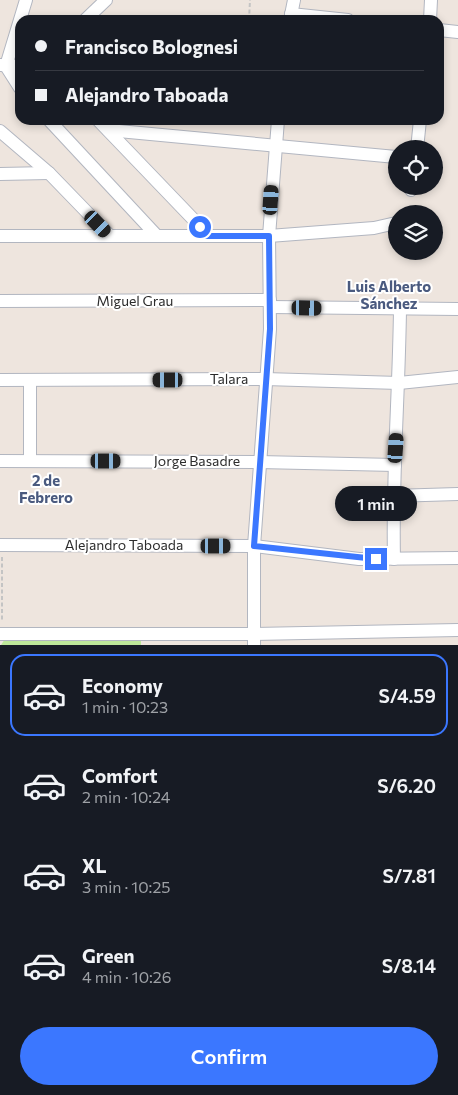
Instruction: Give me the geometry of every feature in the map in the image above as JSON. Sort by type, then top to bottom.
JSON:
[{"type":"street","points":[[21,15],[26,0]]},
{"type":"street","points":[[89,15],[106,0]]},
{"type":"street","points":[[291,15],[294,0]]},
{"type":"street","points":[[430,15],[431,0]]},
{"type":"street","points":[[444,31],[458,32]]},
{"type":"street","points":[[15,32],[3,66],[15,82]]},
{"type":"street","points":[[54,125],[157,236]]},
{"type":"street","points":[[103,125],[193,219],[206,236]]},
{"type":"street","points":[[254,639],[254,546],[266,379],[270,304],[269,236],[277,125]]},
{"type":"street","points":[[418,140],[419,125]]},
{"type":"street","points":[[108,130],[388,156]]},
{"type":"street","points":[[0,131],[49,173],[110,236]]},
{"type":"street","points":[[0,174],[49,173]]},
{"type":"street","points":[[0,236],[269,236],[356,230],[388,224]]},
{"type":"street","name":"Miguel Grau","points":[[0,301],[270,304],[400,309],[458,309]]},
{"type":"street","points":[[394,559],[392,496],[399,383],[400,309]]},
{"type":"street","name":"Talara","points":[[0,380],[266,379],[399,383],[458,377]]},
{"type":"street","points":[[30,381],[30,461]]},
{"type":"street","name":"Jorge Basadre","points":[[0,461],[259,462],[394,465]]},
{"type":"street","points":[[392,496],[458,494]]},
{"type":"street","name":"Alejandro Taboada","points":[[1,545],[254,546],[359,559],[458,558]]},
{"type":"street","points":[[1,634],[254,639],[458,630]]},
{"type":"path","points":[[249,15],[250,0]]},
{"type":"path","points":[[1,545],[1,634]]},
{"type":"green space","points":[[5,639],[141,640],[141,645],[1,645]]},
{"type":"district","name":"Luis Alberto Sánchez","points":[[389,296]]},
{"type":"district","name":"2 de Febrero","points":[[46,490]]},
{"type":"route","points":[[200,227],[206,236],[269,236],[270,329],[254,546],[359,559],[376,559]]}]
